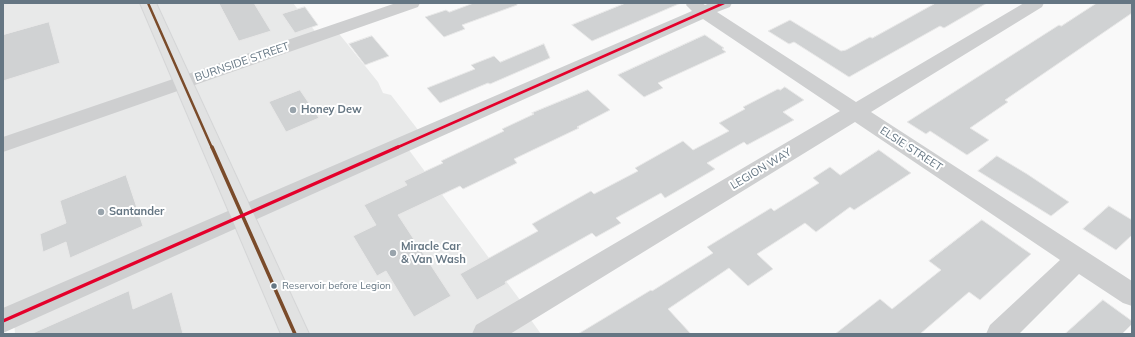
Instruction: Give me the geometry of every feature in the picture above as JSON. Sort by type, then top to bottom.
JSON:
[{"type":"main road","points":[[148,3],[295,334]]},
{"type":"street","name":"BURNSIDE STREET","points":[[3,145],[412,3]]},
{"type":"street","points":[[3,321],[242,215],[697,7],[724,3]]},
{"type":"street","name":"LEGION WAY","points":[[486,334],[1036,3]]},
{"type":"street","name":"ELSIE STREET","points":[[697,7],[1132,295]]},
{"type":"street","points":[[1000,334],[1078,259]]},
{"type":"shaded area","points":[[3,3],[293,3],[318,35],[336,30],[378,82],[383,93],[391,95],[422,135],[406,146],[523,304],[526,313],[541,334],[15,334],[14,322],[5,318],[3,306]]},
{"type":"building","points":[[219,3],[254,3],[271,31],[239,41]]},
{"type":"building","points":[[474,3],[517,3],[517,5],[462,25],[465,29],[444,37],[425,17],[446,10],[449,12]]},
{"type":"building","points":[[626,3],[681,3],[592,41],[572,25]]},
{"type":"building","points":[[936,3],[987,3],[944,28],[940,26],[849,77],[794,42],[789,44],[768,31],[790,20],[841,51],[846,50],[870,37],[872,38]]},
{"type":"building","points":[[1097,3],[1132,3],[1132,13],[1005,100],[1008,102],[970,128],[989,140],[967,155],[930,131],[926,134],[907,122],[1059,25],[1061,26]]},
{"type":"building","points":[[305,7],[318,25],[295,33],[282,14]]},
{"type":"building","points":[[49,22],[60,63],[3,81],[3,35]]},
{"type":"building","points":[[705,35],[724,48],[722,49],[726,52],[658,83],[663,88],[644,97],[618,75]]},
{"type":"building","points":[[372,36],[389,56],[365,65],[349,44]]},
{"type":"building","points":[[544,44],[550,58],[490,84],[488,83],[440,103],[427,88],[475,69],[471,65],[494,56],[500,62]]},
{"type":"building","points":[[785,87],[804,100],[783,112],[794,120],[747,145],[744,142],[707,163],[715,169],[665,198],[661,193],[616,218],[621,223],[596,237],[592,233],[505,282],[506,284],[477,300],[460,274],[538,231],[532,224],[591,191],[594,194],[638,171],[635,168],[683,141],[693,150],[729,131],[719,123],[745,109],[743,107],[778,89],[780,90]]},
{"type":"building","name":"Honey Dew","points":[[300,90],[319,118],[286,132],[269,102]]},
{"type":"building","points":[[588,90],[610,110],[577,127],[579,128],[514,159],[517,163],[463,189],[460,186],[398,215],[451,296],[414,317],[386,271],[377,276],[353,236],[376,225],[364,205],[407,185],[404,181],[443,163],[441,161],[504,131],[502,129],[534,114],[532,113]]},
{"type":"building","points":[[879,150],[911,173],[854,210],[850,207],[816,232],[805,223],[757,254],[773,269],[748,286],[729,268],[668,309],[691,334],[578,334],[651,290],[652,291],[713,253],[707,247],[771,208],[774,211],[819,183],[813,178],[830,167],[840,175]]},
{"type":"building","points":[[997,156],[1069,202],[1051,216],[978,171]]},
{"type":"building","name":"Santander","points":[[126,175],[143,226],[70,258],[66,242],[43,252],[40,234],[66,223],[60,201]]},
{"type":"building","points":[[1109,206],[1132,220],[1132,235],[1116,250],[1083,229]]},
{"type":"building","points":[[982,220],[1031,254],[980,300],[969,292],[920,334],[835,334],[880,299],[892,309],[941,270],[929,261]]},
{"type":"building","points":[[129,291],[133,309],[172,292],[183,334],[31,334]]},
{"type":"building","points":[[1103,300],[1132,321],[1132,324],[1122,334],[1065,334]]},
{"type":"transit line","points":[[148,3],[295,334]]},
{"type":"transit line","points":[[3,321],[724,3]]},
{"type":"place","name":"Honey Dew","points":[[293,110]]},
{"type":"place","name":"Santander","points":[[101,212]]},
{"type":"place","name":"Miracle Car & Van Wash","points":[[393,253]]},
{"type":"place","name":"Reservoir before Legion","points":[[274,286]]}]
